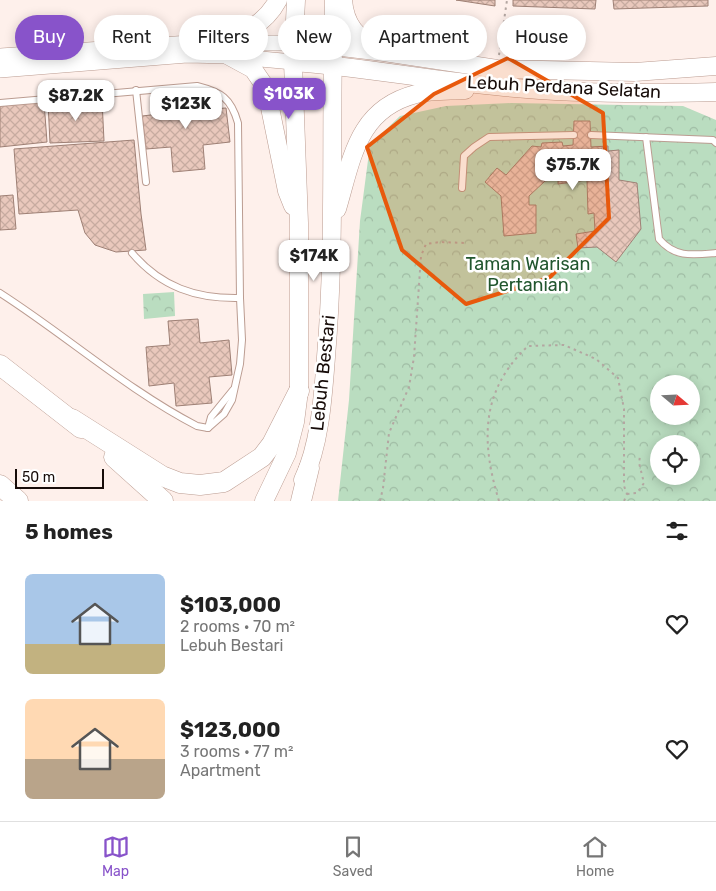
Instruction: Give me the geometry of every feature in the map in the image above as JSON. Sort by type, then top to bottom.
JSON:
[{"type":"main road","points":[[266,15],[278,0]]},
{"type":"main road","name":"Lebuh Bestari","points":[[295,15],[296,0]]},
{"type":"main road","name":"Lebuh Bestari","points":[[334,0],[334,15]]},
{"type":"main road","points":[[342,0],[343,10],[353,32],[361,37]]},
{"type":"main road","points":[[236,60],[253,69],[266,88],[287,191],[299,223]]},
{"type":"main road","name":"Lebuh Bestari","points":[[294,501],[309,468],[322,409],[330,312],[332,60]]},
{"type":"main road","name":"Lebuh Perdana Selatan","points":[[437,60],[497,69],[635,72],[716,66]]},
{"type":"main road","name":"Lebuh Bestari","points":[[264,501],[287,453],[295,422],[299,391],[299,223],[293,62]]},
{"type":"main road","name":"Lebuh Perdana Selatan","points":[[293,62],[332,64],[503,87],[634,94],[711,95]]},
{"type":"main road","points":[[331,230],[361,134],[374,116],[396,100],[418,93],[503,87]]},
{"type":"main road","points":[[0,364],[72,419],[163,501]]},
{"type":"main road","points":[[72,419],[162,476],[180,483],[200,485],[224,482],[262,457],[272,444],[299,391]]},
{"type":"main road","points":[[301,501],[309,468]]},
{"type":"main road","points":[[0,485],[18,501]]},
{"type":"street","points":[[0,56],[179,44]]},
{"type":"street","points":[[0,70],[179,55]]},
{"type":"street","points":[[268,60],[293,62]]},
{"type":"lane","points":[[0,103],[197,86],[213,90],[226,98],[234,109],[238,123],[242,340],[235,388],[224,414],[208,428],[196,426],[126,383],[0,293]]},
{"type":"lane","points":[[136,90],[146,182]]},
{"type":"lane","points":[[462,188],[464,156],[489,137],[574,135]]},
{"type":"lane","points":[[591,136],[713,140],[716,143]]},
{"type":"lane","points":[[646,137],[659,239],[665,247],[680,254],[716,253]]},
{"type":"lane","points":[[132,253],[143,266],[166,283],[193,294],[220,298],[240,298]]},
{"type":"path","points":[[497,69],[507,0]]},
{"type":"path","points":[[380,501],[389,433],[409,387],[414,357],[421,256],[426,244],[440,242],[466,243]]},
{"type":"path","points":[[499,501],[492,480],[486,438],[490,406],[499,384],[514,359],[528,346],[564,345],[596,359],[618,378],[624,409],[624,486],[628,494]]},
{"type":"path","points":[[624,501],[628,494],[637,492],[644,483],[639,463],[640,456]]},
{"type":"highlighted area","points":[[508,58],[603,113],[609,218],[549,278],[466,304],[402,250],[367,147],[434,94]]},
{"type":"green space","name":"Taman Warisan Pertanian","points":[[511,103],[683,106],[716,120],[716,501],[338,501],[349,400],[360,221],[370,145],[400,116],[446,106]]},
{"type":"green space","points":[[174,292],[175,316],[144,319],[143,294]]},
{"type":"building","points":[[456,0],[495,0],[495,6]]},
{"type":"building","points":[[513,0],[596,0],[595,9],[513,6]]},
{"type":"building","points":[[613,0],[708,0],[708,6],[614,9]]},
{"type":"building","points":[[195,87],[197,110],[226,108],[230,142],[203,145],[205,169],[173,172],[171,147],[146,149],[142,116],[168,113],[166,90]]},
{"type":"building","points":[[102,100],[104,141],[50,143],[48,102]]},
{"type":"building","points":[[44,102],[47,142],[0,147],[0,106]]},
{"type":"building","points":[[574,121],[590,121],[591,147],[608,146],[608,151],[619,150],[619,180],[637,183],[641,229],[616,262],[597,247],[578,248],[576,234],[595,231],[594,213],[588,214],[587,180],[558,184],[558,179],[545,181],[529,196],[529,205],[536,205],[536,233],[504,236],[501,196],[485,182],[497,168],[506,175],[532,146],[541,147],[542,143],[562,142],[563,146],[573,145]]},
{"type":"building","points":[[134,140],[146,250],[116,252],[95,245],[85,233],[78,210],[19,214],[14,149]]},
{"type":"building","points":[[13,195],[16,229],[0,230],[0,196]]},
{"type":"building","points":[[198,319],[200,343],[229,340],[232,375],[209,377],[212,403],[176,406],[174,383],[149,386],[146,347],[170,345],[168,321]]}]
